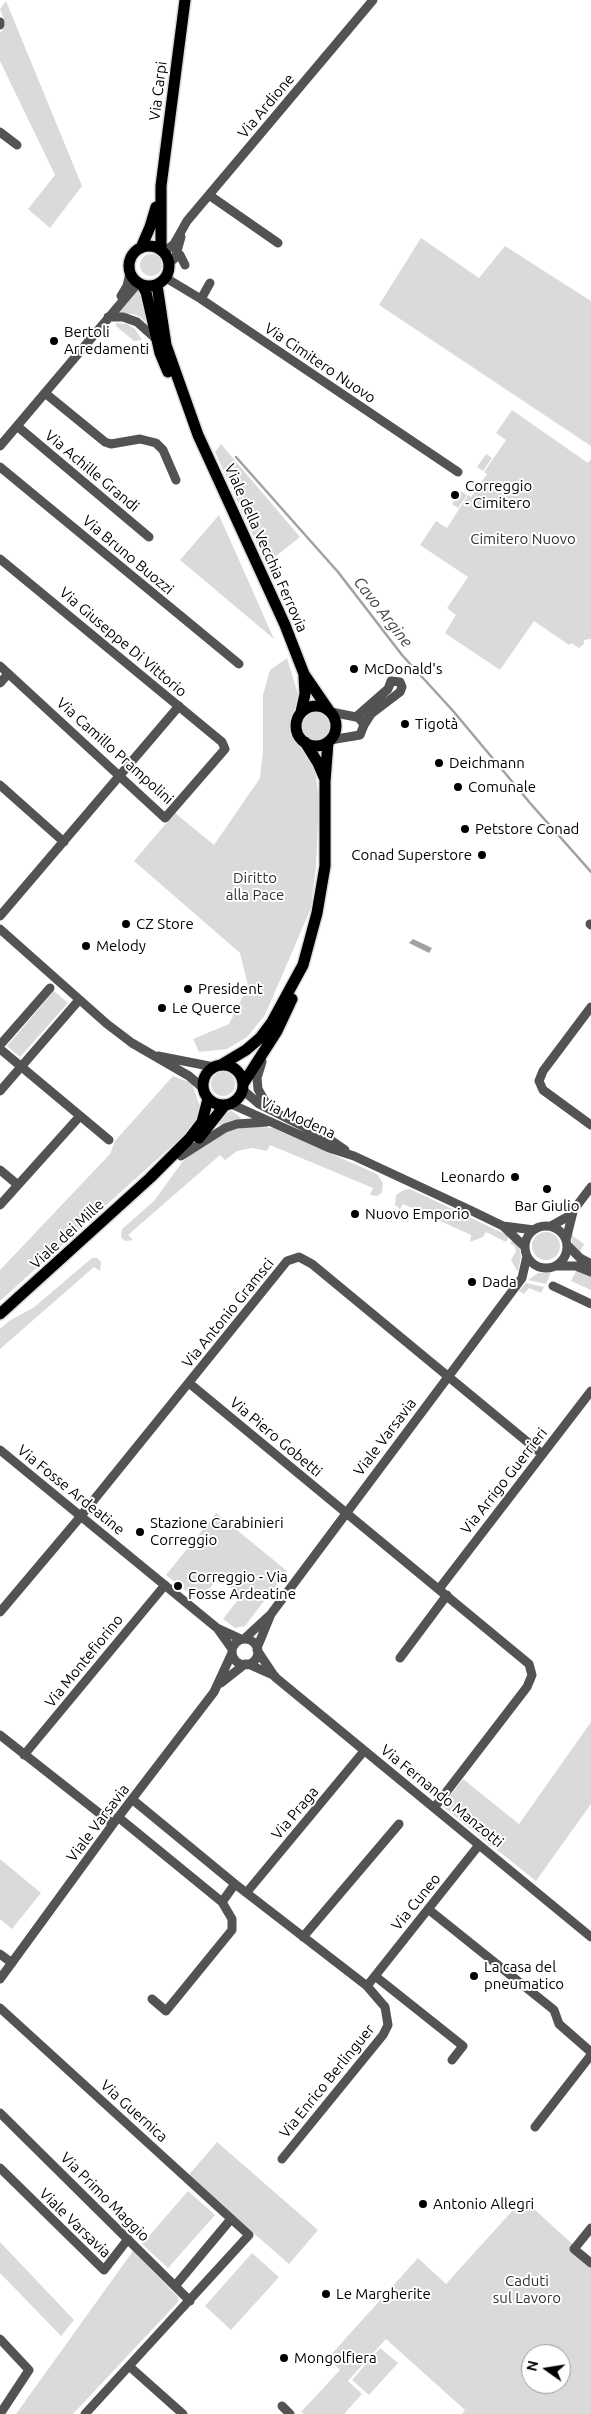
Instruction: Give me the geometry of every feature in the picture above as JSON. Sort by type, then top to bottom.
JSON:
[{"type":"main road","name":"Via Carpi","points":[[141,248],[150,227],[161,186],[185,0]]},
{"type":"main road","name":"Via Carpi","points":[[161,186],[168,255]]},
{"type":"main road","points":[[150,246],[168,255],[162,282],[140,284],[130,273],[130,260],[141,248],[150,246]]},
{"type":"main road","name":"Viale della Vecchia Ferrovia","points":[[162,282],[164,335],[198,435]]},
{"type":"main road","name":"Viale della Vecchia Ferrovia","points":[[140,284],[146,292],[155,338],[181,402],[285,625],[304,674],[335,718],[336,727],[329,741],[325,781],[327,811],[323,882],[314,929],[291,1001],[276,1031],[243,1087]]},
{"type":"main road","name":"Viale della Vecchia Ferrovia","points":[[304,674],[305,694],[301,712],[297,719],[296,729],[318,763],[325,781]]},
{"type":"main road","points":[[301,712],[314,705],[329,710]]},
{"type":"main road","points":[[305,742],[315,746],[329,741]]},
{"type":"main road","name":"Viale della Vecchia Ferrovia","points":[[218,1066],[246,1050],[260,1038],[297,978]]},
{"type":"main road","points":[[218,1066],[233,1068],[242,1077],[243,1087]]},
{"type":"main road","name":"Viale dei Mille","points":[[1,1314],[150,1178],[199,1127],[205,1093],[205,1076],[218,1066]]},
{"type":"main road","name":"Viale dei Mille","points":[[150,1178],[181,1156],[228,1105],[240,1096],[243,1087]]},
{"type":"main road","points":[[205,1093],[213,1103],[228,1105]]},
{"type":"street","name":"Via Ardione","points":[[168,255],[187,221],[373,0]]},
{"type":"street","points":[[0,132],[16,145]]},
{"type":"street","points":[[209,195],[278,242]]},
{"type":"street","points":[[168,255],[180,255],[185,265]]},
{"type":"street","points":[[108,317],[127,286],[130,273]]},
{"type":"street","name":"Via Cimitero Nuovo","points":[[162,282],[201,299],[458,472]]},
{"type":"street","points":[[0,446],[108,317],[140,284]]},
{"type":"street","points":[[201,299],[210,284]]},
{"type":"street","points":[[108,317],[123,317],[137,322],[155,338]]},
{"type":"street","points":[[45,393],[105,442],[111,444],[140,439],[156,443],[163,450],[176,480]]},
{"type":"street","name":"Via Achille Grandi","points":[[17,426],[149,537]]},
{"type":"street","name":"Via Bruno Buozzi","points":[[0,466],[238,664]]},
{"type":"street","name":"Via Giuseppe Di Vittorio","points":[[0,559],[222,742],[225,749]]},
{"type":"street","name":"Via Camillo Prampolini","points":[[0,666],[121,775],[165,818],[225,749]]},
{"type":"street","points":[[0,683],[8,674]]},
{"type":"street","points":[[329,741],[360,735],[371,714],[400,692],[402,687],[400,682],[392,681],[388,689],[356,717]]},
{"type":"street","points":[[0,916],[178,706]]},
{"type":"street","points":[[329,710],[356,717],[364,725]]},
{"type":"street","points":[[0,785],[64,842]]},
{"type":"street","points":[[0,929],[107,1024],[189,1076],[205,1093]]},
{"type":"street","points":[[0,1044],[50,988]]},
{"type":"street","points":[[0,1091],[79,1000]]},
{"type":"street","points":[[591,1007],[543,1071],[539,1081],[543,1090],[591,1125]]},
{"type":"street","name":"Via Modena","points":[[274,1112],[262,1099],[258,1089],[257,1078],[276,1031]]},
{"type":"street","points":[[0,1049],[108,1140]]},
{"type":"street","points":[[153,1054],[189,1063],[218,1066]]},
{"type":"street","name":"Via Modena","points":[[243,1087],[252,1100],[332,1140],[354,1156]]},
{"type":"street","name":"Via Modena","points":[[228,1105],[329,1148],[354,1156],[503,1226],[534,1230]]},
{"type":"street","points":[[0,1205],[80,1116]]},
{"type":"street","name":"Viale dei Mille","points":[[181,1156],[225,1128],[250,1123],[271,1122]]},
{"type":"street","points":[[0,1170],[18,1185]]},
{"type":"street","points":[[551,1226],[573,1211],[591,1187]]},
{"type":"street","points":[[557,1266],[566,1255],[573,1211]]},
{"type":"street","name":"Via Modena","points":[[503,1226],[526,1252]]},
{"type":"street","points":[[591,1264],[580,1258],[567,1243],[560,1231],[551,1226],[542,1226],[534,1230],[528,1238],[526,1252],[535,1265],[541,1268],[576,1266],[591,1272]]},
{"type":"street","name":"Viale Varsavia","points":[[522,1278],[526,1252]]},
{"type":"street","name":"Via Antonio Gramsci","points":[[0,1612],[287,1261],[299,1257],[312,1264],[447,1377]]},
{"type":"street","name":"Viale Varsavia","points":[[0,1979],[219,1684],[235,1643],[243,1639],[271,1614],[522,1278],[541,1268]]},
{"type":"street","points":[[553,1286],[591,1304]]},
{"type":"street","points":[[447,1377],[542,1454]]},
{"type":"street","name":"Via Piero Gobetti","points":[[189,1383],[525,1659],[532,1669],[527,1686],[434,1808]]},
{"type":"street","name":"Via Arrigo Guerrieri","points":[[439,1589],[591,1391]]},
{"type":"street","name":"Via Fosse Ardeatine","points":[[0,1450],[217,1628],[243,1639]]},
{"type":"street","name":"Via Montefiorino","points":[[24,1755],[164,1584]]},
{"type":"street","points":[[400,1658],[446,1595]]},
{"type":"street","name":"Viale Varsavia","points":[[219,1684],[256,1657],[257,1649],[271,1614]]},
{"type":"street","name":"Via Fosse Ardeatine","points":[[217,1628],[232,1651]]},
{"type":"street","points":[[243,1639],[252,1641],[257,1649]]},
{"type":"street","name":"Via Fernando Manzotti","points":[[257,1649],[275,1676],[591,1937]]},
{"type":"street","points":[[232,1651],[235,1660],[247,1664]]},
{"type":"street","name":"Via Fernando Manzotti","points":[[247,1664],[275,1676]]},
{"type":"street","points":[[0,1736],[222,1902],[232,1918],[232,1930],[166,2011],[152,1999]]},
{"type":"street","name":"Via Praga","points":[[247,1892],[364,1751]]},
{"type":"street","name":"Via Enrico Berlinguer","points":[[133,1800],[235,1884],[366,1986],[385,2007],[388,2019],[386,2030],[282,2159]]},
{"type":"street","points":[[303,1937],[399,1824]]},
{"type":"street","name":"Via Cuneo","points":[[366,1986],[479,1845]]},
{"type":"street","points":[[222,1902],[235,1884]]},
{"type":"street","points":[[428,1909],[554,2010],[559,2024],[591,2053],[536,2127]]},
{"type":"street","points":[[0,1954],[12,1963]]},
{"type":"street","points":[[375,1976],[464,2046],[452,2060]]},
{"type":"street","name":"Via Guernica","points":[[0,2008],[249,2235],[190,2301]]},
{"type":"street","name":"Via Primo Maggio","points":[[0,2114],[190,2301]]},
{"type":"street","name":"Viale Varsavia","points":[[0,2168],[104,2270],[128,2239]]},
{"type":"street","points":[[175,2286],[232,2219]]},
{"type":"street","points":[[591,2228],[574,2249],[591,2263]]},
{"type":"street","points":[[84,2414],[190,2301]]},
{"type":"street","points":[[0,2339],[29,2370],[1,2411]]},
{"type":"street","points":[[129,2366],[183,2414]]},
{"type":"street","points":[[282,2406],[290,2414]]},
{"type":"green space","points":[[6,1],[82,186],[50,228],[28,209],[55,175],[0,61],[0,33],[5,27],[5,22],[0,9]]},
{"type":"green space","points":[[421,238],[479,278],[505,246],[591,301],[591,446],[379,305]]},
{"type":"green space","points":[[147,254],[155,254],[162,261],[162,269],[155,276],[147,276],[140,269],[140,261]]},
{"type":"green space","points":[[140,290],[149,325],[133,314],[117,314],[135,292]]},
{"type":"green space","points":[[116,323],[127,324],[135,329],[142,340],[134,341],[116,326]]},
{"type":"green space","name":"Cimitero Nuovo","points":[[512,410],[588,463],[591,459],[591,639],[584,640],[584,644],[579,648],[571,643],[569,645],[534,621],[500,670],[445,633],[456,615],[447,608],[468,577],[420,545],[436,521],[447,528],[468,495],[471,497],[487,474],[484,472],[506,440],[496,433]]},
{"type":"green space","points":[[221,444],[300,537],[266,564],[215,452]]},
{"type":"green space","points":[[486,454],[492,458],[483,471],[477,467]]},
{"type":"green space","points":[[461,491],[467,495],[458,508],[452,504]]},
{"type":"green space","points":[[219,515],[274,639],[180,560]]},
{"type":"green space","name":"Diritto alla Pace","points":[[287,658],[304,714],[311,710],[322,711],[328,715],[332,725],[330,733],[325,739],[312,742],[319,802],[316,866],[311,908],[265,1015],[247,1037],[227,1049],[199,1052],[193,1039],[229,1024],[248,986],[240,953],[134,861],[175,813],[214,845],[260,778],[263,750],[263,695],[270,670]]},
{"type":"green space","points":[[54,991],[68,1003],[20,1057],[7,1046]]},
{"type":"green space","points":[[223,1072],[231,1076],[235,1084],[231,1092],[223,1096],[215,1092],[211,1084],[215,1076]]},
{"type":"green space","points":[[173,1076],[192,1083],[199,1104],[200,1114],[195,1125],[0,1301],[0,1270],[110,1154],[115,1141]]},
{"type":"green space","points":[[232,1111],[242,1119],[216,1126],[221,1113]]},
{"type":"green space","points":[[250,1126],[273,1128],[377,1174],[383,1183],[382,1192],[378,1196],[370,1195],[373,1188],[270,1145],[267,1151],[252,1148],[237,1151],[225,1160],[220,1155],[128,1235],[133,1240],[125,1241],[121,1237],[122,1229],[154,1201],[183,1161],[207,1142],[227,1131]]},
{"type":"green space","points":[[410,1189],[509,1236],[506,1242],[486,1232],[483,1237],[470,1242],[471,1235],[403,1204],[400,1209],[395,1205],[396,1195]]},
{"type":"green space","points":[[572,1229],[573,1236],[584,1244],[579,1254],[573,1248],[570,1231]]},
{"type":"green space","points":[[546,1232],[556,1236],[560,1246],[556,1256],[546,1260],[536,1256],[532,1246],[536,1236]]},
{"type":"green space","points":[[513,1239],[519,1246],[521,1256],[518,1272],[511,1260],[516,1251],[514,1245],[510,1244]]},
{"type":"green space","points":[[92,1258],[97,1258],[101,1262],[100,1271],[94,1267],[0,1349],[0,1329],[9,1321],[33,1308]]},
{"type":"green space","points":[[577,1269],[591,1276],[591,1290],[571,1281]]},
{"type":"green space","points":[[551,1272],[546,1284],[528,1280],[538,1273]]},
{"type":"green space","points":[[526,1283],[544,1287],[541,1293],[529,1288],[524,1294],[519,1291]]},
{"type":"green space","points":[[216,1513],[287,1571],[245,1626],[235,1628],[223,1619],[241,1596],[218,1578],[199,1601],[166,1575]]},
{"type":"green space","points":[[591,1722],[591,1804],[536,1881],[442,1806],[463,1779],[519,1824]]},
{"type":"green space","points":[[0,1859],[41,1893],[12,1929],[0,1919]]},
{"type":"green space","points":[[217,2142],[318,2230],[289,2264],[188,2176]]},
{"type":"green space","points":[[188,2191],[215,2215],[168,2268],[142,2244]]},
{"type":"green space","name":"Caduti sul Lavoro","points":[[523,2199],[591,2261],[591,2414],[462,2414],[465,2410],[386,2339],[348,2381],[362,2394],[344,2414],[304,2414],[301,2412],[340,2370],[328,2358],[418,2258],[446,2284]]},
{"type":"green space","points":[[0,2242],[74,2320],[61,2336],[0,2273]]},
{"type":"green space","points":[[133,2251],[179,2298],[178,2302],[73,2414],[16,2414]]},
{"type":"green space","points":[[252,2253],[279,2277],[231,2330],[205,2306]]},
{"type":"green space","points":[[380,2348],[398,2363],[369,2395],[352,2380]]},
{"type":"shaded area","points":[[413,939],[432,948],[429,953],[409,943]]},
{"type":"waterway","name":"Cavo Argine","points":[[236,457],[338,572],[402,655],[454,712],[591,872]]},
{"type":"place","name":"Bertoli Arredamenti","points":[[54,341]]},
{"type":"place","name":"Correggio - Cimitero","points":[[455,495]]},
{"type":"place","name":"McDonald's","points":[[354,669]]},
{"type":"place","name":"Tigotà","points":[[405,724]]},
{"type":"place","name":"Deichmann","points":[[439,763]]},
{"type":"place","name":"Comunale","points":[[458,787]]},
{"type":"place","name":"Petstore Conad","points":[[465,829]]},
{"type":"place","name":"Conad Superstore","points":[[482,855]]},
{"type":"place","name":"CZ Store","points":[[126,924]]},
{"type":"place","name":"Melody","points":[[86,946]]},
{"type":"place","name":"President","points":[[188,989]]},
{"type":"place","name":"Le Querce","points":[[162,1008]]},
{"type":"place","name":"Leonardo","points":[[515,1177]]},
{"type":"place","name":"Bar Giulio","points":[[547,1189]]},
{"type":"place","name":"Nuovo Emporio","points":[[355,1214]]},
{"type":"place","name":"Dada","points":[[472,1282]]},
{"type":"place","name":"Stazione Carabinieri Correggio","points":[[140,1532]]},
{"type":"place","name":"Correggio - Via Fosse Ardeatine","points":[[178,1586]]},
{"type":"place","name":"La casa del pneumatico","points":[[474,1976]]},
{"type":"place","name":"Antonio Allegri","points":[[423,2204]]},
{"type":"place","name":"Le Margherite","points":[[326,2294]]},
{"type":"place","name":"Mongolfiera","points":[[284,2358]]}]
